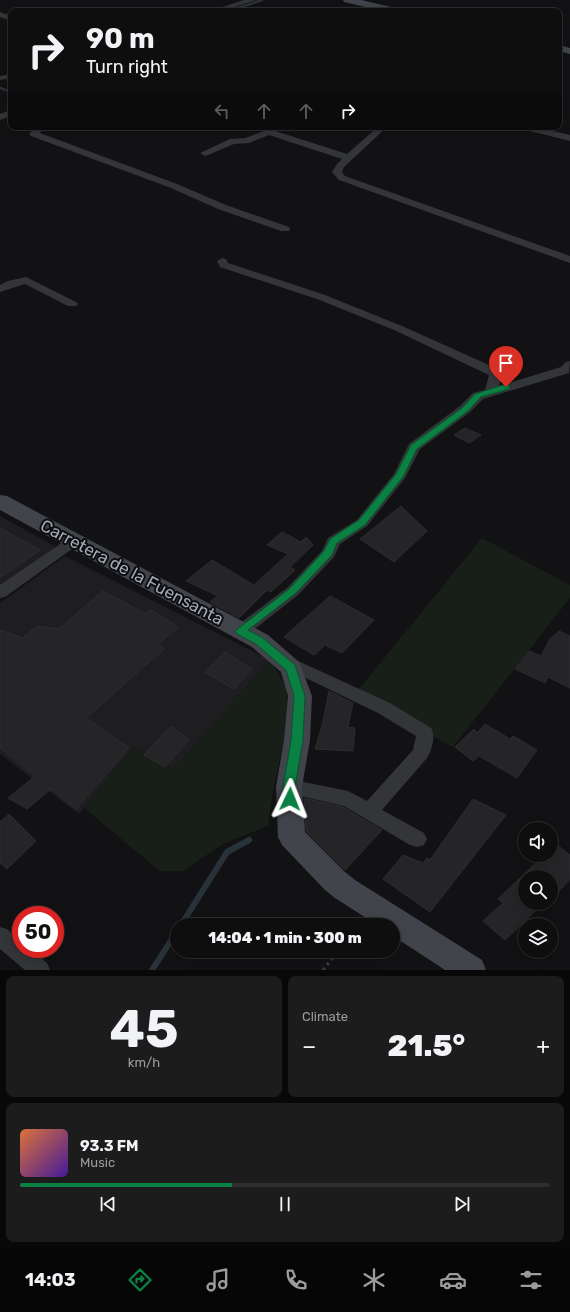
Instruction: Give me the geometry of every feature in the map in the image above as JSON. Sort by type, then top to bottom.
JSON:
[{"type":"main road","points":[[348,0],[383,8]]},
{"type":"main road","name":"Carretera de la Fuensanta","points":[[0,501],[260,641],[291,668],[300,696],[297,740],[289,787],[292,837],[335,881],[471,970]]},
{"type":"street","points":[[224,8],[252,0]]},
{"type":"street","points":[[37,130],[34,134],[174,186],[222,207],[285,229]]},
{"type":"street","points":[[380,130],[340,166],[337,172],[342,178],[570,260]]},
{"type":"street","points":[[537,130],[570,138]]},
{"type":"street","points":[[205,152],[234,141],[246,141],[269,132],[349,158]]},
{"type":"street","points":[[222,261],[224,265],[321,297],[384,322],[496,373],[491,392]]},
{"type":"street","points":[[0,289],[12,283],[26,280],[72,304]]},
{"type":"street","points":[[241,631],[293,591],[329,553],[333,541],[362,523],[400,475],[414,447],[465,410],[478,396],[565,370],[570,365]]},
{"type":"street","points":[[0,592],[74,541]]},
{"type":"street","points":[[279,658],[384,708],[425,733],[421,753],[370,812]]},
{"type":"street","points":[[289,787],[348,799],[418,839]]},
{"type":"street","points":[[0,936],[40,970]]},
{"type":"path","points":[[323,970],[332,958]]},
{"type":"shaded area","points":[[0,516],[56,547],[0,587]]},
{"type":"shaded area","points":[[482,538],[570,585],[570,598],[453,747],[355,694]]},
{"type":"shaded area","points":[[65,556],[270,660],[174,769],[134,747],[79,814],[0,754],[0,603]]},
{"type":"shaded area","points":[[270,660],[286,687],[288,720],[273,791],[268,826],[223,844],[183,871],[160,871],[84,808],[134,747],[174,769]]},
{"type":"building","points":[[465,428],[481,435],[469,443],[454,435]]},
{"type":"building","points":[[401,506],[427,531],[394,562],[360,539]]},
{"type":"building","points":[[0,528],[40,550],[0,578]]},
{"type":"building","points":[[282,532],[301,542],[306,537],[313,545],[290,567],[295,570],[271,592],[267,590],[239,618],[210,602],[218,596],[186,581],[212,560],[254,585],[288,554],[267,545]]},
{"type":"building","points":[[103,591],[146,614],[151,610],[178,627],[158,644],[164,649],[86,718],[129,748],[76,809],[51,789],[27,809],[8,798],[35,776],[0,748],[0,630],[23,638],[37,626],[59,629]]},
{"type":"building","points":[[330,596],[374,620],[342,653],[325,645],[314,655],[284,637]]},
{"type":"building","points":[[559,631],[570,636],[570,688],[548,677],[545,683],[515,669],[529,651],[541,656],[550,639]]},
{"type":"building","points":[[225,652],[252,669],[234,689],[205,672]]},
{"type":"building","points":[[329,691],[353,703],[348,727],[355,728],[353,751],[315,749],[323,722]]},
{"type":"building","points":[[485,724],[510,739],[513,736],[537,750],[517,778],[479,756],[473,761],[455,747],[474,729],[477,733]]},
{"type":"building","points":[[171,726],[189,740],[165,767],[144,755]]},
{"type":"building","points":[[304,798],[343,807],[382,830],[345,870],[306,831]]},
{"type":"building","points":[[473,799],[506,815],[430,912],[383,879],[403,855],[423,863],[427,858],[430,860]]},
{"type":"building","points":[[9,814],[36,841],[7,869],[0,863],[0,822]]},
{"type":"building","points":[[558,846],[570,855],[570,879],[558,892],[558,870],[528,870],[537,862],[558,862]]},
{"type":"building","points":[[518,880],[518,910],[537,910],[528,918],[518,918],[518,928],[505,940],[483,921],[503,903],[498,899]]},
{"type":"waterway","points":[[238,8],[262,0]]},
{"type":"waterway","points":[[0,88],[8,91]]},
{"type":"waterway","points":[[185,918],[227,852],[249,840]]},
{"type":"waterway","points":[[152,970],[170,942]]},
{"type":"route","points":[[290,799],[289,787],[297,740],[300,696],[291,668],[260,641],[241,631],[293,591],[329,553],[333,541],[362,523],[400,475],[414,447],[434,431],[465,410],[478,396],[506,387]]}]
